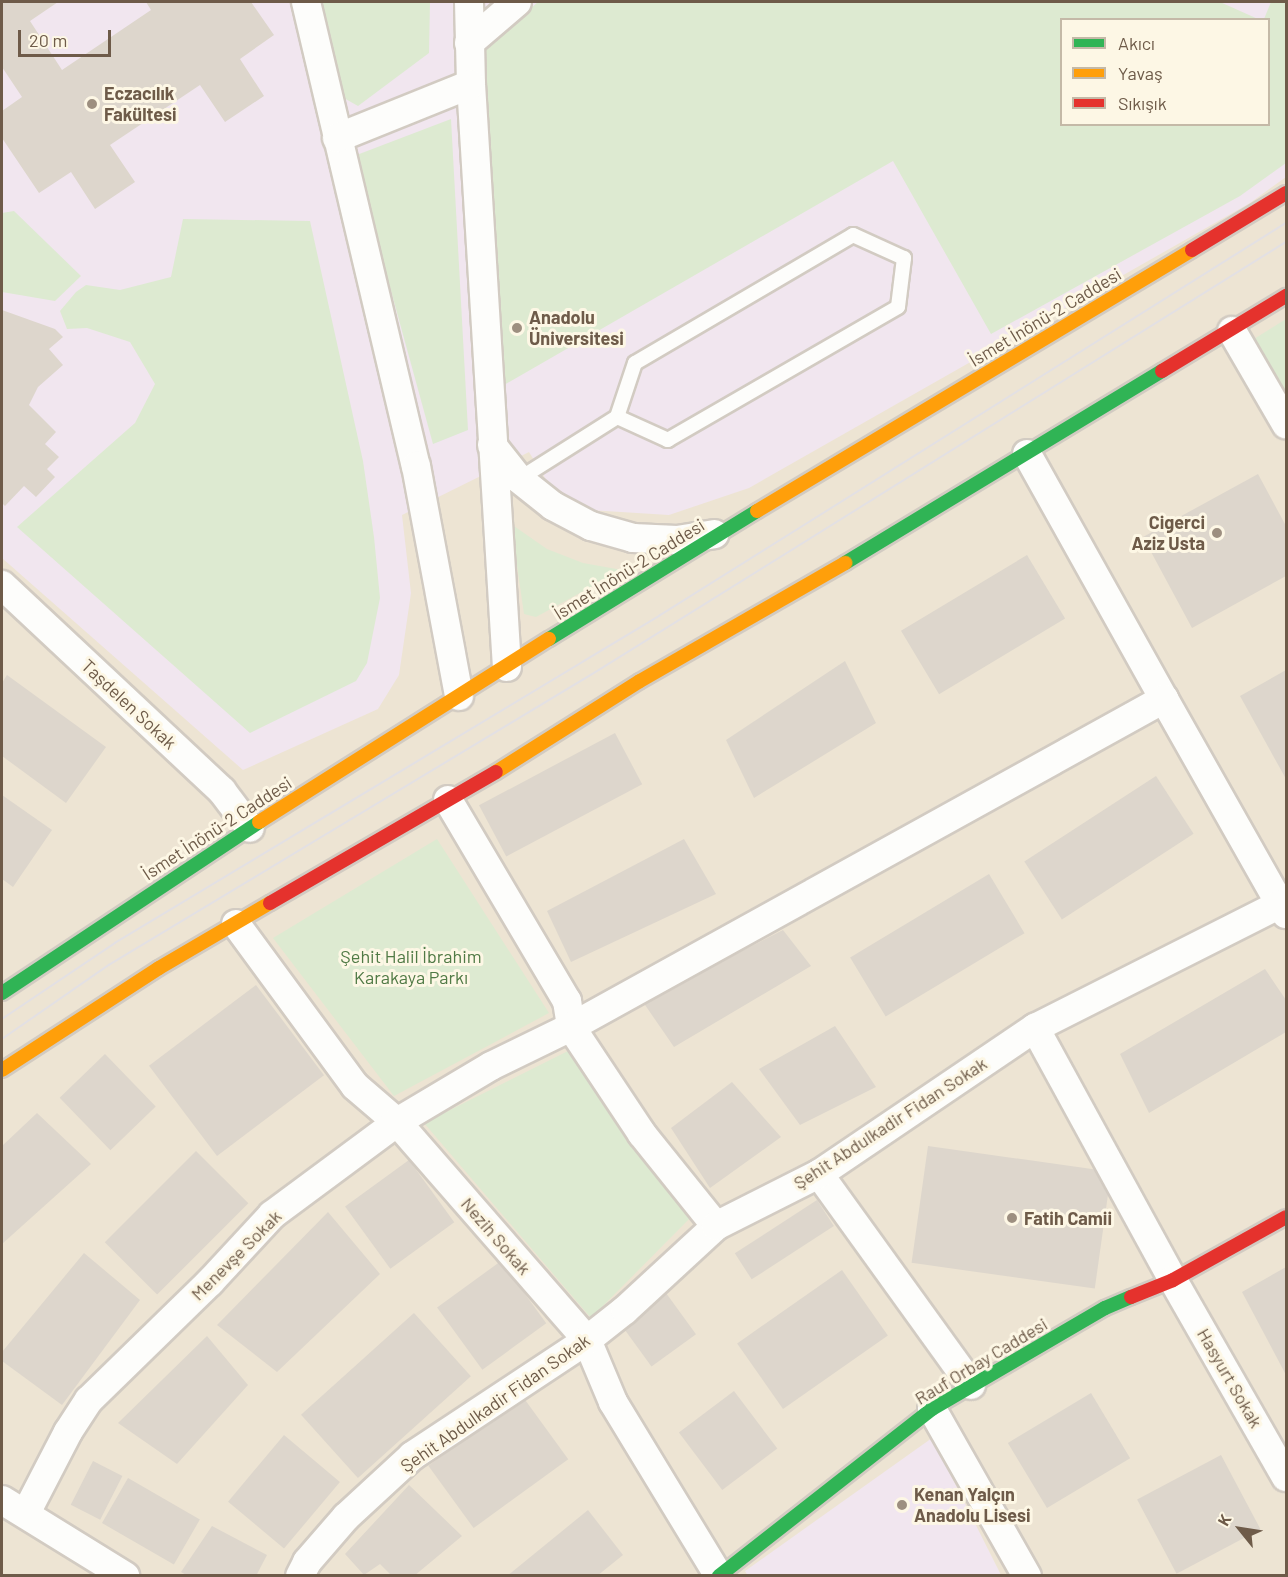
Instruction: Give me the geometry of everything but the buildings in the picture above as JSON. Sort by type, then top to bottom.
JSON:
[{"type":"main road","name":"İsmet İnönü-2 Caddesi","points":[[2,993],[250,828],[720,533],[1287,193]]},
{"type":"main road","points":[[2,1070],[159,968],[448,800],[640,681],[824,576],[1287,296]]},
{"type":"main road","name":"Rauf Orbay Caddesi","points":[[719,1575],[932,1410],[971,1385],[1105,1308],[1173,1280],[1287,1217]]},
{"type":"street","points":[[306,2],[416,466],[459,696]]},
{"type":"street","points":[[469,2],[471,84],[507,667]]},
{"type":"street","points":[[469,43],[517,2]]},
{"type":"street","points":[[337,138],[471,84]]},
{"type":"street","points":[[1232,331],[1287,424]]},
{"type":"street","points":[[492,445],[519,479],[553,506],[591,526],[633,538],[677,540],[720,533]]},
{"type":"street","points":[[1027,454],[1283,909]]},
{"type":"street","name":"Taşdelen Sokak","points":[[8,602],[222,791],[250,828]]},
{"type":"street","name":"Menevşe Sokak","points":[[14,1506],[90,1400],[210,1282],[272,1215],[397,1122],[491,1066],[570,1027],[1164,699]]},
{"type":"street","points":[[448,800],[567,1001],[570,1027],[642,1134],[716,1226]]},
{"type":"street","name":"Şehit Abdulkadir Fidan Sokak","points":[[300,1575],[307,1562],[346,1517],[412,1456],[587,1340],[626,1310],[716,1226],[819,1174],[1035,1028],[1283,909]]},
{"type":"street","name":"Nezih Sokak","points":[[236,924],[355,1086],[397,1122],[587,1340],[613,1402],[719,1575]]},
{"type":"street","name":"Hasyurt Sokak","points":[[1035,1028],[1173,1280],[1287,1477]]},
{"type":"street","points":[[819,1174],[971,1385]]},
{"type":"street","points":[[932,1410],[1027,1575]]},
{"type":"street","points":[[14,1506],[125,1575]]},
{"type":"lane","points":[[519,479],[617,417],[635,363],[853,235],[904,258],[898,308],[668,440],[617,417]]},
{"type":"shaded area","points":[[2,2],[1286,2],[1286,1575],[2,1576]]},
{"type":"shaded area","name":"Anadolu Üniversitesi","points":[[2,2],[1286,2],[1286,177],[1250,203],[749,488],[669,515],[589,510],[553,491],[529,452],[402,515],[411,593],[399,675],[378,709],[243,770],[2,558]]},
{"type":"shaded area","name":"Kenan Yalçın Anadolu Lisesi","points":[[932,1438],[1001,1575],[748,1576],[745,1571]]},
{"type":"green space","points":[[316,2],[430,2],[429,53],[358,106],[335,93]]},
{"type":"green space","points":[[538,2],[1220,2],[1256,18],[1060,18],[1060,126],[1270,126],[1270,18],[1264,18],[1271,2],[1286,2],[1286,163],[1240,196],[991,334],[893,161],[504,385],[483,50]]},
{"type":"green space","points":[[451,119],[468,430],[433,444],[354,156]]},
{"type":"green space","points":[[14,211],[81,276],[55,301],[2,292],[2,213]]},
{"type":"green space","points":[[183,219],[310,221],[363,461],[374,537],[380,598],[367,663],[356,681],[250,733],[17,527],[135,423],[155,384],[130,342],[87,328],[67,329],[60,311],[76,292],[86,285],[120,290],[171,277]]},
{"type":"green space","points":[[1286,319],[1286,395],[1254,339]]},
{"type":"green space","points":[[511,524],[547,549],[583,563],[622,570],[536,617],[524,614]]},
{"type":"green space","name":"Şehit Halil İbrahim Karakaya Parkı","points":[[437,839],[549,1013],[394,1096],[273,938]]},
{"type":"green space","points":[[572,1049],[701,1207],[591,1318],[424,1123]]},
{"type":"tram line","points":[[2,1019],[115,943],[659,616],[1286,223]]},
{"type":"tram line","points":[[2,1039],[109,965],[599,670],[1286,242]]},
{"type":"traffic: fast","points":[[845,563],[1162,371]]},
{"type":"traffic: fast","points":[[549,639],[757,511]]},
{"type":"traffic: fast","points":[[2,993],[259,822]]},
{"type":"traffic: fast","points":[[719,1576],[932,1409],[1105,1308],[1131,1297]]},
{"type":"traffic: slow","points":[[757,511],[1192,250]]},
{"type":"traffic: slow","points":[[496,772],[640,681],[845,563]]},
{"type":"traffic: slow","points":[[259,822],[549,639]]},
{"type":"traffic: slow","points":[[2,1070],[159,968],[270,903]]},
{"type":"traffic: jam","points":[[1192,250],[1286,193]]},
{"type":"traffic: jam","points":[[1162,371],[1286,296]]},
{"type":"traffic: jam","points":[[270,903],[496,772]]},
{"type":"traffic: jam","points":[[1131,1297],[1173,1280],[1286,1217]]},
{"type":"place","name":"Eczacılık Fakültesi","points":[[92,104]]},
{"type":"place","name":"Anadolu Üniversitesi","points":[[517,328]]},
{"type":"place","name":"Cigerci Aziz Usta","points":[[1217,533]]},
{"type":"place","name":"Fatih Camii","points":[[1012,1218]]},
{"type":"place","name":"Kenan Yalçın Anadolu Lisesi","points":[[902,1505]]}]
